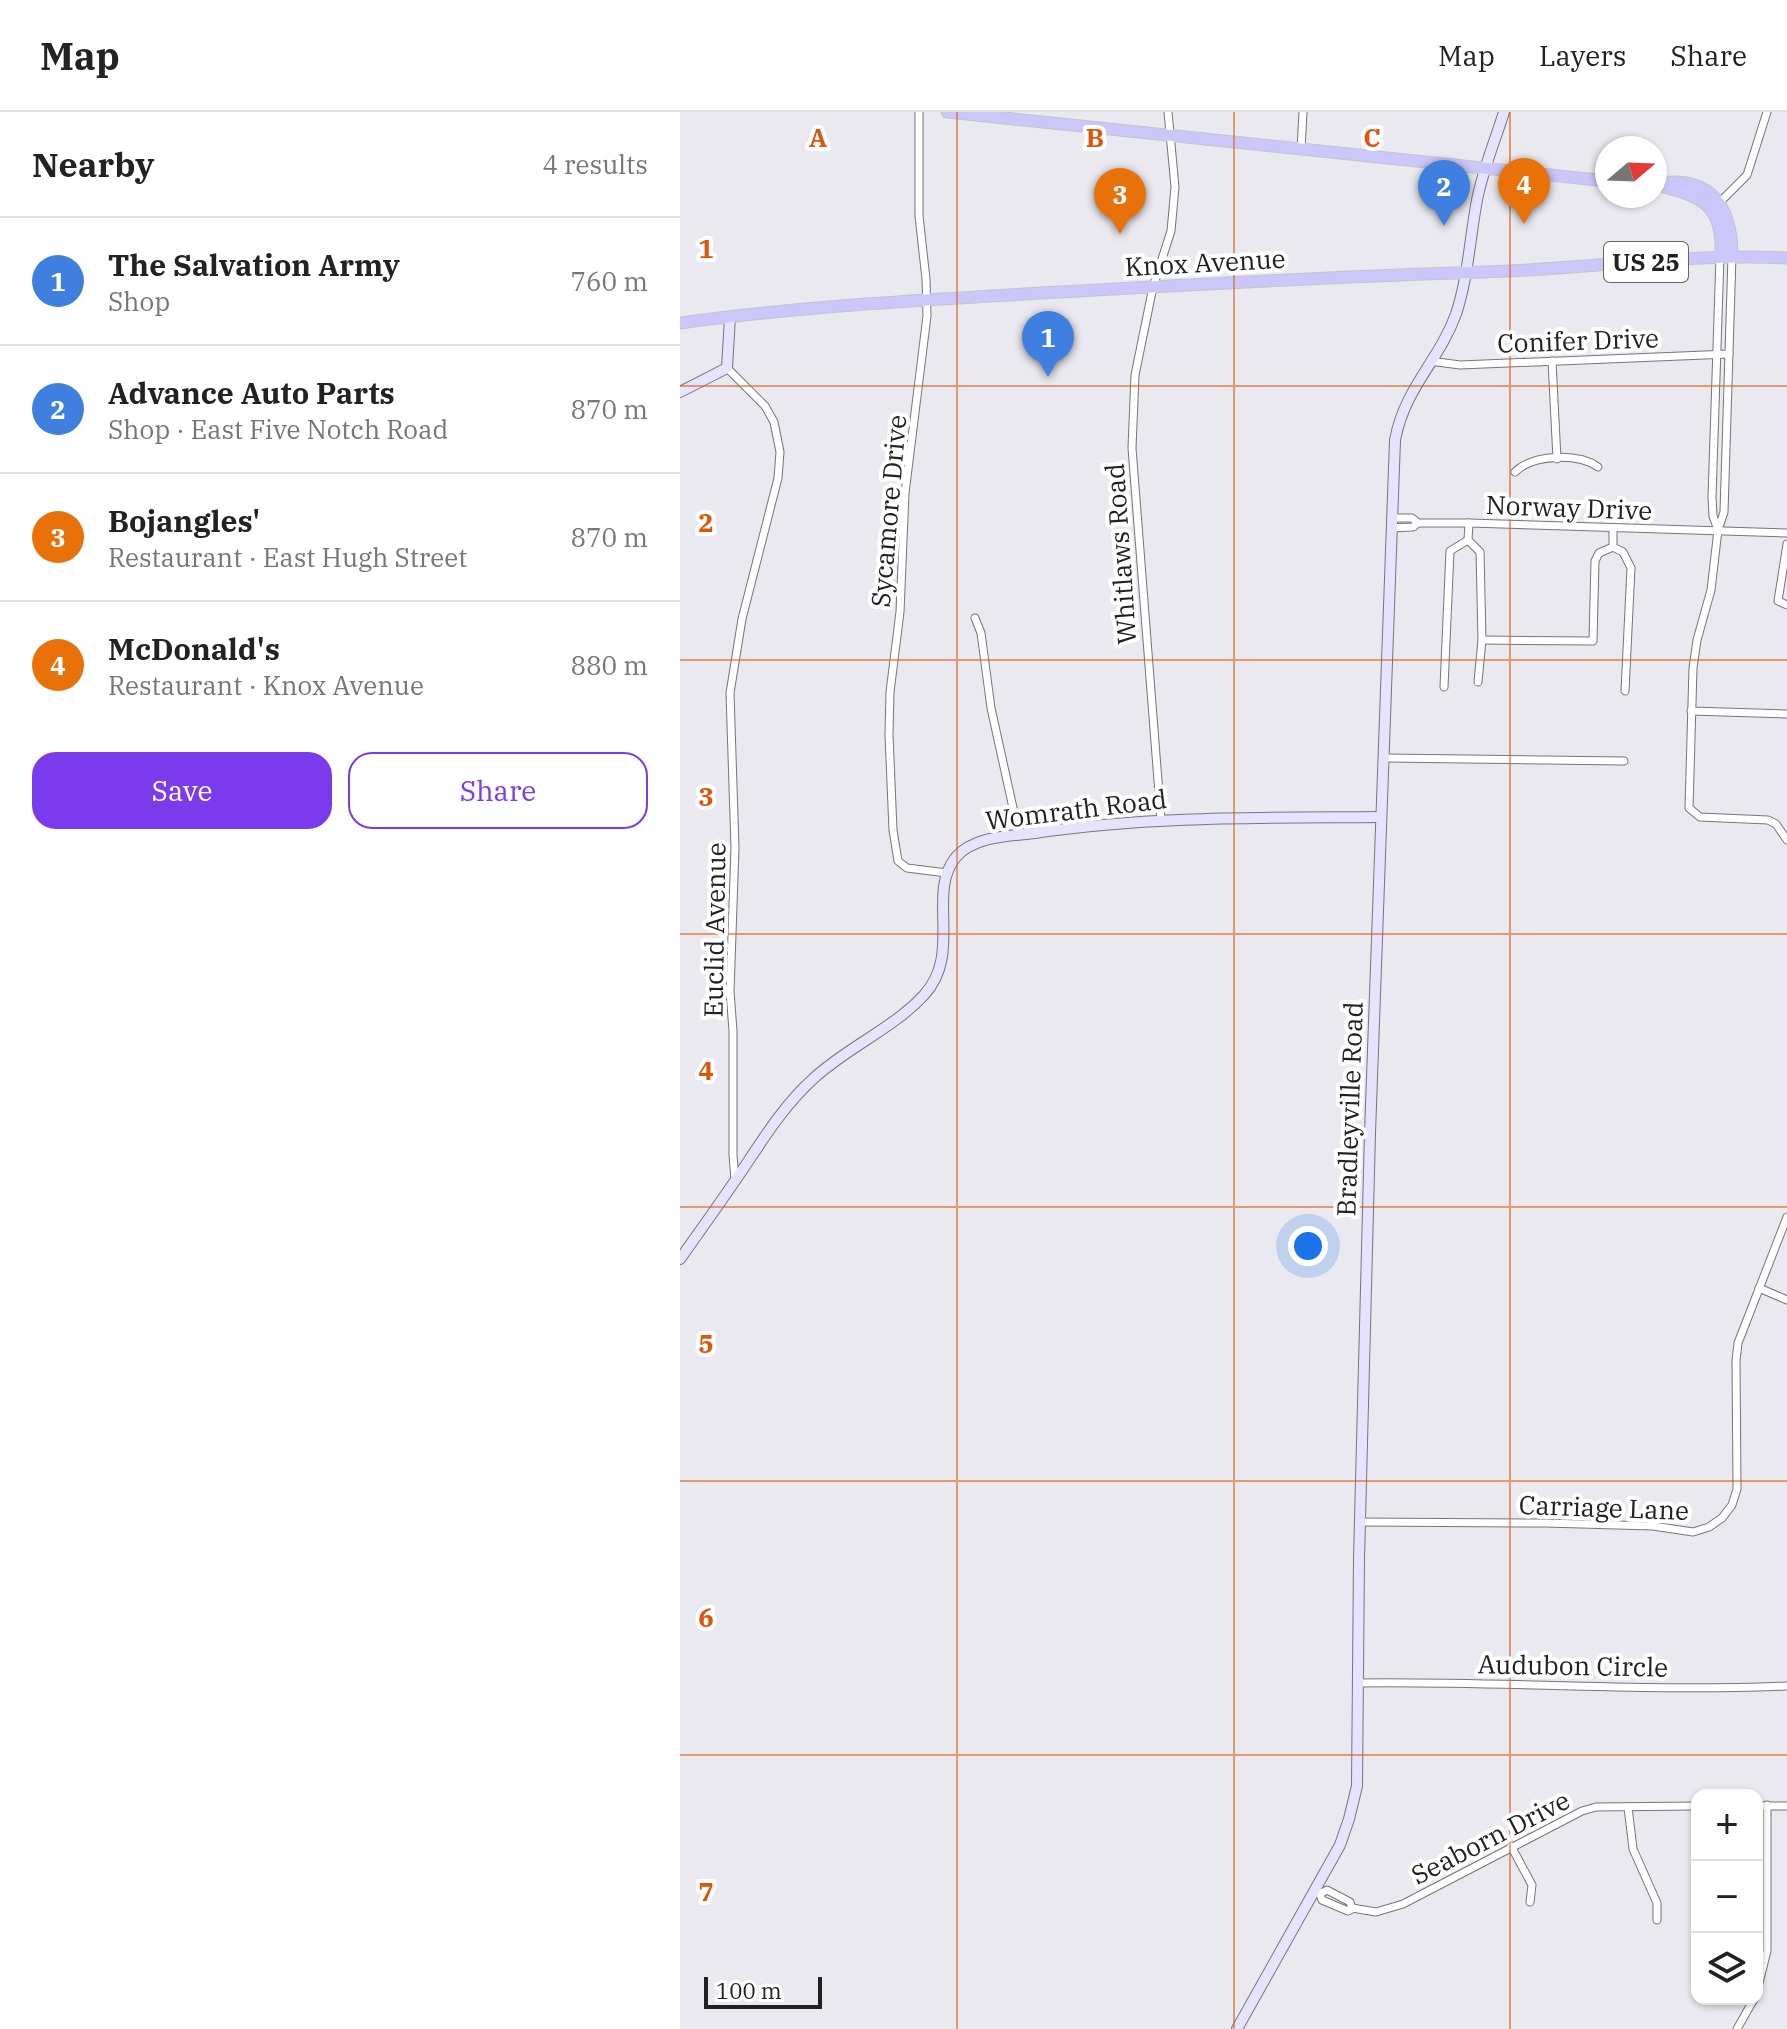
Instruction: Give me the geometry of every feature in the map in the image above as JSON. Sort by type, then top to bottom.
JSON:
[{"type":"main road","points":[[947,112],[1595,180]]},
{"type":"main road","points":[[1667,183],[1688,181],[1703,188],[1719,203],[1730,226],[1726,256]]},
{"type":"main road","points":[[1667,187],[1693,194],[1712,211],[1722,234],[1726,256]]},
{"type":"main road","name":"Knox Avenue","points":[[680,323],[925,300],[1726,256]]},
{"type":"main road","name":"US 25","points":[[1726,256],[1787,258]]},
{"type":"street","name":"Sycamore Drive","points":[[919,112],[919,216],[927,316],[905,493],[900,612],[890,692],[889,735],[893,830],[898,861],[907,868],[947,873]]},
{"type":"street","name":"Whitlaws Road","points":[[1161,819],[1132,448],[1135,375],[1153,287],[1171,231],[1174,154],[1169,136],[1168,112]]},
{"type":"street","points":[[1301,150],[1303,112]]},
{"type":"street","name":"Bradleyville Road","points":[[1237,2029],[1317,1892],[1340,1845],[1354,1803],[1358,1771],[1360,1522],[1395,440],[1407,398],[1455,316],[1485,168],[1504,112]]},
{"type":"street","points":[[1719,203],[1747,175],[1767,112]]},
{"type":"street","points":[[1726,256],[1729,354],[1724,512],[1718,530],[1711,590],[1693,668],[1689,802],[1692,812],[1700,817],[1768,820],[1779,828],[1787,840]]},
{"type":"street","points":[[1718,530],[1713,516],[1712,497],[1717,355],[1726,256]]},
{"type":"street","points":[[680,392],[727,368],[730,317]]},
{"type":"street","name":"Conifer Drive","points":[[1430,361],[1452,365],[1729,354]]},
{"type":"street","points":[[1552,361],[1557,459]]},
{"type":"street","name":"Euclid Avenue","points":[[727,368],[765,406],[774,422],[780,452],[778,478],[742,619],[730,693],[735,848],[730,991],[735,1180]]},
{"type":"street","points":[[1515,472],[1529,462],[1557,459],[1582,459],[1598,467]]},
{"type":"street","name":"Norway Drive","points":[[1391,523],[1412,518],[1418,523],[1787,533]]},
{"type":"street","points":[[1469,523],[1468,540],[1480,552],[1482,640],[1478,682]]},
{"type":"street","points":[[1613,528],[1613,547]]},
{"type":"street","points":[[1444,687],[1450,551],[1468,540]]},
{"type":"street","points":[[1787,544],[1778,601],[1787,605]]},
{"type":"street","points":[[1482,640],[1593,641],[1595,561],[1599,553],[1613,547],[1623,552],[1631,568],[1625,691]]},
{"type":"street","points":[[975,618],[981,633],[995,732],[1019,835]]},
{"type":"street","points":[[1691,711],[1787,714]]},
{"type":"street","points":[[1385,758],[1624,761]]},
{"type":"street","name":"Womrath Road","points":[[947,873],[955,858],[969,847],[1019,835],[1161,819],[1381,817]]},
{"type":"street","points":[[680,1259],[785,1108],[814,1078],[927,992],[940,969],[947,873]]},
{"type":"street","name":"Carriage Lane","points":[[1360,1522],[1605,1524],[1653,1526],[1685,1533],[1709,1527],[1727,1511],[1737,1489],[1736,1352],[1787,1217]]},
{"type":"street","points":[[1759,1288],[1787,1300]]},
{"type":"street","name":"Audubon Circle","points":[[1358,1683],[1501,1683],[1580,1688],[1787,1686]]},
{"type":"street","points":[[1763,1805],[1787,1806]]},
{"type":"street","points":[[1763,1967],[1767,1951],[1767,1805]]},
{"type":"street","name":"Seaborn Drive","points":[[1317,1892],[1322,1900],[1348,1911],[1352,1908],[1368,1912],[1388,1910],[1582,1811],[1596,1807],[1691,1806]]},
{"type":"street","points":[[1628,1807],[1633,1849],[1657,1903],[1657,1920]]},
{"type":"street","points":[[1511,1846],[1532,1885],[1530,1902]]},
{"type":"street","points":[[1737,2029],[1751,2005]]},
{"type":"place","name":"McDonald's","points":[[1524,224]]},
{"type":"place","name":"Advance Auto Parts","points":[[1444,226]]},
{"type":"place","name":"Bojangles'","points":[[1120,234]]},
{"type":"place","name":"The Salvation Army","points":[[1048,377]]}]
